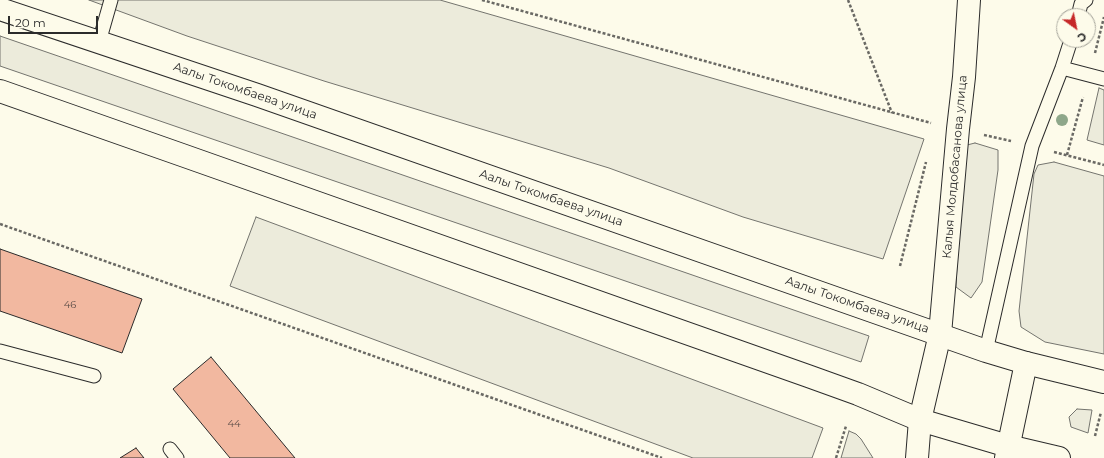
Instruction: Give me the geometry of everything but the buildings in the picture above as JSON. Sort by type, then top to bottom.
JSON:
[{"type":"main road","name":"Калыя Молдобасанова улица","points":[[917,458],[920,420],[940,334],[964,77],[969,0]]},
{"type":"main road","name":"Аалы Токомбаева улица","points":[[0,9],[257,95],[986,351],[1026,363],[1104,382]]},
{"type":"main road","points":[[0,92],[808,376],[1007,452],[1059,458]]},
{"type":"main road","points":[[1007,452],[1026,363]]},
{"type":"lane","points":[[99,42],[111,0]]},
{"type":"lane","points":[[1080,8],[1081,4],[1086,0]]},
{"type":"lane","points":[[986,351],[1032,146],[1068,48]]},
{"type":"lane","points":[[1062,68],[1104,79]]},
{"type":"lane","points":[[0,351],[94,376]]},
{"type":"path","points":[[482,0],[936,124]]},
{"type":"path","points":[[847,0],[892,113]]},
{"type":"path","points":[[900,266],[926,162]]},
{"type":"path","points":[[0,224],[662,458]]},
{"type":"path","points":[[1095,436],[1101,412]]},
{"type":"path","points":[[836,458],[846,426]]},
{"type":"shaded area","points":[[89,0],[440,0],[924,139],[883,259],[743,217],[609,168],[324,81],[187,36]]},
{"type":"shaded area","points":[[0,36],[869,336],[861,362],[0,66]]},
{"type":"shaded area","points":[[1099,88],[1104,90],[1104,145],[1087,140]]},
{"type":"shaded area","points":[[975,143],[998,150],[998,170],[982,282],[971,298],[956,287],[963,146]]},
{"type":"shaded area","points":[[1054,162],[1104,176],[1104,354],[1045,342],[1021,327],[1019,311],[1034,174],[1038,165]]},
{"type":"shaded area","points":[[256,217],[823,428],[812,458],[693,458],[230,286]]},
{"type":"shaded area","points":[[1077,409],[1092,410],[1088,433],[1071,427],[1069,417]]},
{"type":"shaded area","points":[[849,431],[856,434],[861,439],[873,458],[841,458]]}]
